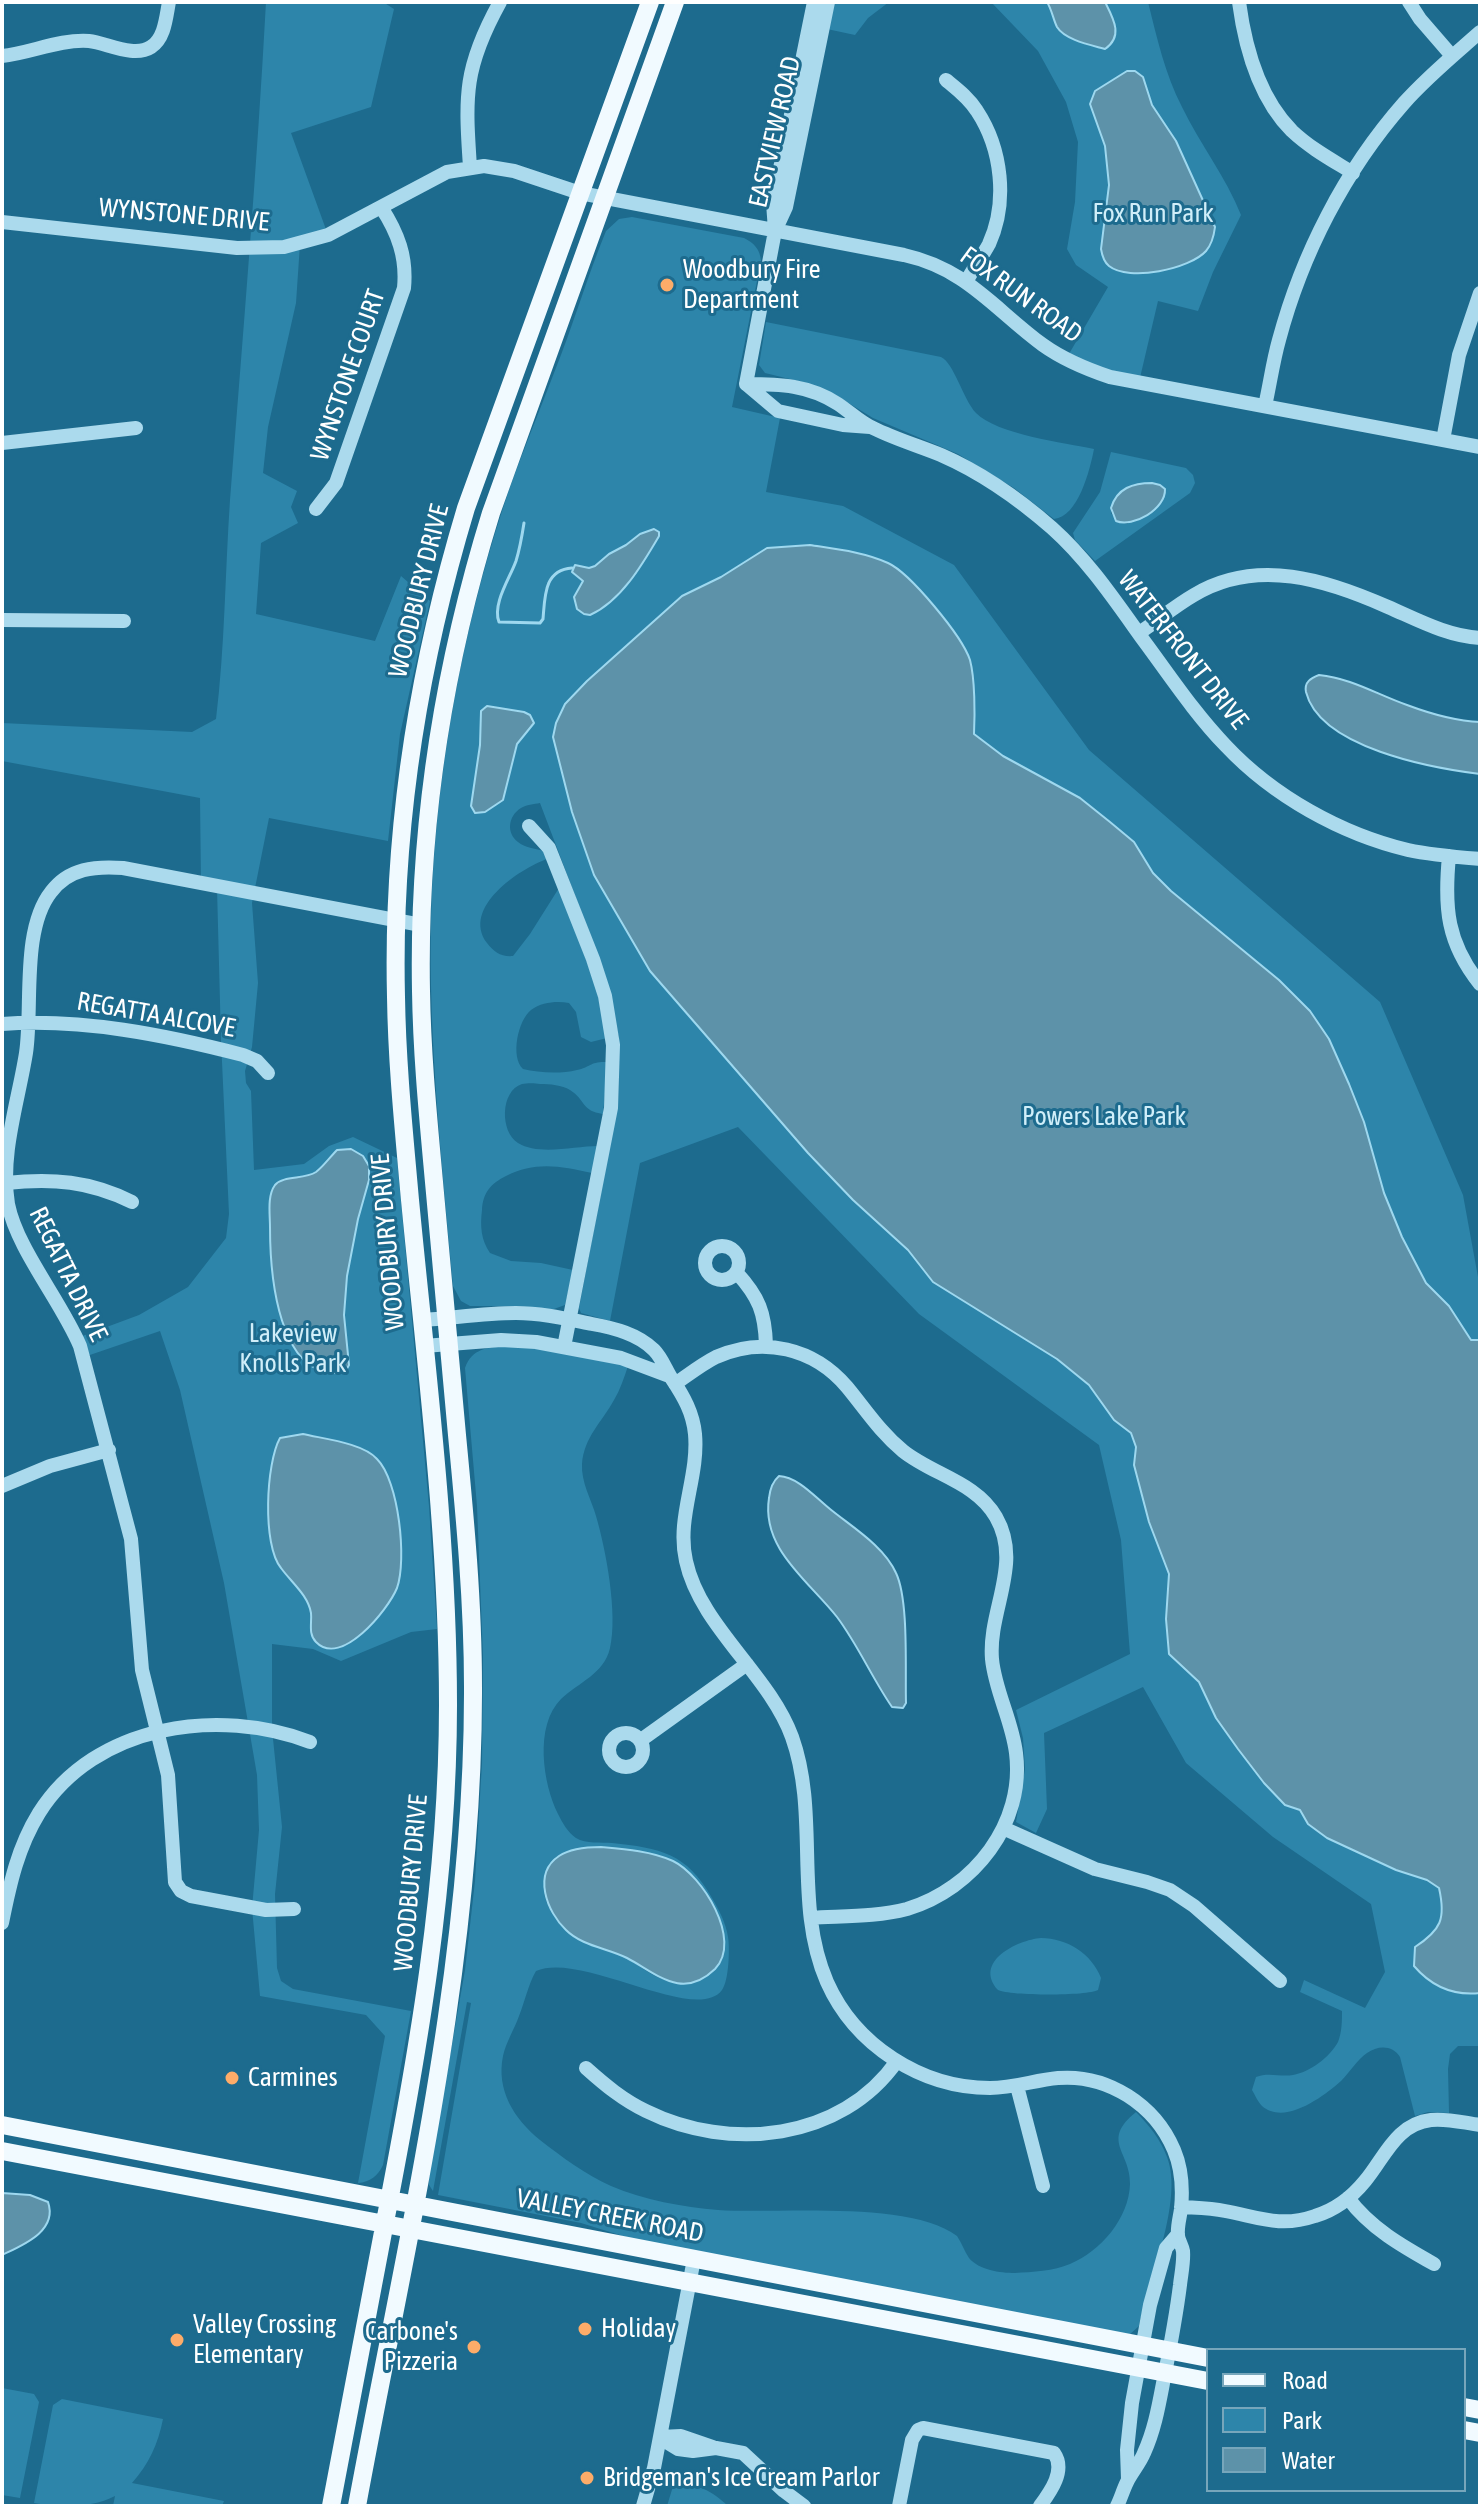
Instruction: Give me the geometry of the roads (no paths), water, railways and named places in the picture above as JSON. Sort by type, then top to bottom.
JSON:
[{"type":"main road","name":"WOODBURY DRIVE","points":[[331,2506],[420,2035],[433,1947],[446,1795],[448,1694],[445,1592],[398,1049],[396,921],[408,768],[422,680],[470,496],[650,2]]},
{"type":"main road","name":"WOODBURY DRIVE","points":[[357,2506],[455,1971],[472,1780],[471,1602],[421,1014],[421,925],[434,761],[467,598],[499,489],[675,2]]},
{"type":"main road","name":"VALLEY CREEK ROAD","points":[[2,2125],[1206,2358]]},
{"type":"main road","name":"VALLEY CREEK ROAD","points":[[2,2151],[1206,2381]]},
{"type":"street","points":[[2,56],[82,41],[154,54],[164,28],[169,2]]},
{"type":"street","points":[[470,167],[466,113],[471,65],[479,41],[500,2]]},
{"type":"street","name":"EASTVIEW ROAD","points":[[775,231],[773,203],[814,2]]},
{"type":"street","name":"EASTVIEW ROAD","points":[[775,231],[786,207],[828,2]]},
{"type":"street","points":[[1239,2],[1253,65],[1275,110],[1292,131],[1313,148],[1353,173]]},
{"type":"street","points":[[1409,2],[1452,56]]},
{"type":"street","points":[[1265,406],[1278,341],[1305,262],[1327,217],[1353,173],[1404,103],[1480,32]]},
{"type":"street","points":[[946,80],[977,110],[989,133],[1000,177],[997,218],[989,243],[966,282]]},
{"type":"street","name":"WYNSTONE DRIVE","points":[[2,222],[237,248],[263,248],[305,243],[328,235],[437,177],[470,167],[505,168],[580,193]]},
{"type":"street","name":"FOX RUN ROAD","points":[[580,193],[916,258],[937,265],[986,296],[1045,346],[1085,369],[1110,377],[1480,447]]},
{"type":"street","name":"WYNSTONE COURT","points":[[316,509],[336,483],[404,288],[406,270],[403,252],[381,207]]},
{"type":"street","points":[[746,384],[775,231]]},
{"type":"street","points":[[1443,440],[1459,355],[1480,293]]},
{"type":"street","name":"WATERFRONT DRIVE","points":[[746,384],[778,411],[843,425],[870,427]]},
{"type":"street","name":"WATERFRONT DRIVE","points":[[746,384],[783,384],[812,391],[839,404],[870,427],[944,456],[1032,512],[1082,560],[1227,748],[1271,784],[1326,819],[1356,833],[1410,850],[1480,859]]},
{"type":"street","points":[[2,443],[136,428]]},
{"type":"street","points":[[1139,633],[1196,594],[1221,583],[1256,576],[1287,575],[1339,586],[1450,633],[1480,638]]},
{"type":"street","points":[[2,620],[124,621]]},
{"type":"street","points":[[529,826],[549,848],[598,973],[613,1037],[611,1108],[564,1347]]},
{"type":"street","points":[[1449,856],[1447,907],[1450,929],[1462,958],[1480,984]]},
{"type":"street","name":"REGATTA DRIVE","points":[[294,1909],[266,1910],[191,1896],[181,1891],[175,1882],[168,1775],[142,1670],[131,1539],[80,1346],[69,1320],[12,1219],[6,1183],[7,1150],[26,1051],[28,987],[38,918],[52,890],[82,869],[123,868],[421,925]]},
{"type":"street","name":"REGATTA ALCOVE","points":[[2,1024],[64,1022],[116,1029],[234,1052],[253,1058],[268,1073]]},
{"type":"street","points":[[6,1183],[33,1180],[71,1182],[106,1189],[132,1202]]},
{"type":"street","points":[[737,1273],[760,1306],[765,1321],[766,1345]]},
{"type":"street","points":[[422,1320],[515,1313],[570,1320],[613,1329],[641,1340],[658,1354],[690,1411],[695,1438],[683,1526],[687,1566],[702,1601],[782,1716],[797,1754],[802,1783],[811,1918],[818,1959],[838,2003],[861,2033],[897,2061],[952,2084],[985,2088],[1060,2078],[1083,2079],[1106,2085],[1134,2100],[1157,2122],[1173,2147],[1181,2174],[1178,2234],[1183,2251],[1177,2308],[1157,2417],[1144,2455],[1128,2479],[1117,2506]]},
{"type":"street","points":[[424,1346],[513,1340],[627,1360],[672,1380]]},
{"type":"street","points":[[672,1380],[733,1351],[766,1345],[804,1354],[821,1363],[848,1388],[889,1439],[924,1465],[975,1492],[997,1518],[1004,1535],[1007,1569],[992,1634],[992,1659],[995,1679],[1013,1734],[1018,1773],[1003,1828],[970,1873],[933,1899],[891,1912],[811,1918]]},
{"type":"street","points":[[2,1486],[50,1466],[109,1450]]},
{"type":"street","points":[[641,1740],[747,1664]]},
{"type":"street","points":[[2,1923],[16,1860],[41,1810],[73,1774],[100,1756],[131,1740],[158,1731],[203,1725],[255,1726],[310,1742]]},
{"type":"street","points":[[1003,1828],[1095,1869],[1147,1882],[1174,1893],[1198,1909],[1280,1981]]},
{"type":"street","points":[[586,2068],[625,2099],[665,2120],[708,2131],[753,2134],[794,2129],[843,2111],[875,2088],[897,2061]]},
{"type":"street","points":[[1017,2086],[1043,2186]]},
{"type":"street","points":[[1181,2207],[1221,2210],[1267,2221],[1288,2222],[1317,2216],[1348,2198],[1366,2180],[1396,2138],[1411,2126],[1433,2120],[1480,2125]]},
{"type":"street","points":[[1348,2198],[1387,2235],[1434,2264]]},
{"type":"street","points":[[1128,2479],[1127,2450],[1132,2403],[1151,2301],[1166,2248],[1178,2234]]},
{"type":"street","points":[[643,2506],[660,2438],[694,2259]]},
{"type":"street","points":[[899,2506],[912,2440],[923,2428],[1054,2453],[1059,2463],[1058,2474],[1040,2506]]},
{"type":"street","points":[[660,2438],[678,2449],[716,2448],[743,2453],[804,2506]]},
{"type":"water","points":[[1047,2],[1105,2],[1115,27],[1111,44],[1105,49],[1061,32]]},
{"type":"water","points":[[1127,71],[1135,71],[1143,77],[1152,105],[1176,141],[1215,227],[1210,245],[1198,257],[1174,268],[1144,273],[1118,271],[1107,264],[1101,249],[1109,185],[1105,146],[1090,104],[1095,91]]},
{"type":"water","points":[[1152,483],[1165,489],[1154,510],[1131,522],[1116,521],[1111,508],[1117,496],[1132,486]]},
{"type":"water","points":[[654,529],[659,536],[621,591],[590,615],[577,609],[574,597],[583,581],[572,572],[575,565],[595,566],[640,534]]},
{"type":"water","name":"Powers Lake Park","points":[[810,545],[879,559],[909,579],[946,621],[970,660],[974,686],[974,734],[1003,756],[1080,798],[1110,822],[1134,842],[1153,873],[1171,891],[1279,980],[1310,1011],[1329,1039],[1349,1084],[1364,1122],[1384,1193],[1402,1237],[1426,1283],[1449,1306],[1471,1340],[1480,1340],[1480,1993],[1461,1993],[1444,1988],[1428,1980],[1414,1966],[1415,1947],[1431,1935],[1439,1923],[1442,1908],[1439,1888],[1427,1880],[1396,1870],[1327,1838],[1308,1824],[1300,1810],[1285,1805],[1264,1783],[1216,1718],[1199,1682],[1169,1654],[1166,1619],[1169,1574],[1149,1522],[1134,1465],[1136,1447],[1131,1433],[1114,1420],[1089,1385],[1057,1359],[933,1282],[908,1250],[853,1200],[808,1153],[650,971],[594,875],[572,812],[553,737],[565,704],[682,596],[721,577],[767,548]]},
{"type":"water","points":[[1319,675],[1353,683],[1434,714],[1480,722],[1480,774],[1435,767],[1380,752],[1332,728],[1316,711],[1306,692],[1309,681]]},
{"type":"water","points":[[487,706],[524,712],[530,715],[534,723],[517,744],[503,800],[485,812],[475,813],[471,806],[480,745],[481,711]]},
{"type":"water","points":[[351,1149],[363,1156],[369,1166],[369,1180],[347,1276],[344,1315],[349,1365],[345,1372],[322,1371],[305,1361],[291,1343],[282,1320],[272,1270],[270,1200],[272,1189],[279,1182],[316,1172],[337,1150]]},
{"type":"water","points":[[303,1434],[353,1445],[371,1454],[385,1470],[396,1502],[401,1541],[397,1588],[374,1622],[338,1648],[326,1648],[314,1639],[309,1606],[281,1568],[271,1542],[268,1504],[275,1450],[280,1438]]},
{"type":"water","points":[[779,1476],[800,1484],[867,1538],[891,1563],[900,1585],[905,1618],[906,1703],[903,1708],[892,1707],[837,1617],[780,1549],[768,1516],[771,1489]]},
{"type":"water","points":[[601,1847],[665,1858],[684,1868],[696,1880],[722,1926],[722,1957],[715,1969],[703,1978],[680,1984],[659,1977],[627,1958],[579,1940],[566,1930],[548,1903],[544,1883],[546,1873],[564,1853],[579,1848]]},
{"type":"water","points":[[2,2193],[30,2195],[48,2202],[50,2212],[48,2221],[37,2236],[2,2255]]},
{"type":"waterway","points":[[524,523],[516,561],[500,599],[499,622],[540,623],[551,579],[563,570],[572,568]]},
{"type":"place","name":"Woodbury Fire Department","points":[[667,285]]},
{"type":"place","name":"Carmines","points":[[232,2078]]},
{"type":"place","name":"Holiday","points":[[585,2329]]},
{"type":"place","name":"Valley Crossing Elementary","points":[[177,2340]]},
{"type":"place","name":"Carbone's Pizzeria","points":[[474,2347]]},
{"type":"place","name":"Bridgeman's Ice Cream Parlor","points":[[587,2478]]},
{"type":"park label","name":"Fox Run Park","points":[[1153,214]]},
{"type":"park label","name":"Lakeview Knolls Park","points":[[293,1349]]}]
